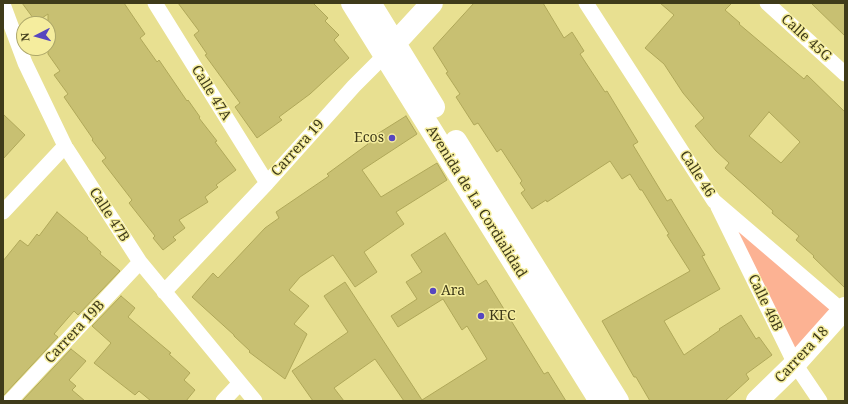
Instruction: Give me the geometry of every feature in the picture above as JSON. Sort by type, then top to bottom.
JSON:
[{"type":"main road","name":"Avenida de La Cordialidad","points":[[352,3],[389,49],[618,401]]},
{"type":"main road","name":"Avenida de La Cordialidad","points":[[370,3],[389,49],[441,145],[600,401]]},
{"type":"main road","name":"Carrera 19","points":[[389,49],[432,3]]},
{"type":"main road","name":"Carrera 18","points":[[758,401],[844,311]]},
{"type":"street","name":"Calle 47A","points":[[155,3],[267,183]]},
{"type":"street","name":"Calle 46","points":[[586,3],[714,201],[844,311]]},
{"type":"street","name":"Calle 45G","points":[[767,3],[845,74]]},
{"type":"street","name":"Calle 47B","points":[[3,4],[25,63],[65,146],[140,262],[255,401]]},
{"type":"street","name":"Carrera 19","points":[[164,292],[267,183],[389,49]]},
{"type":"street","points":[[5,207],[65,146]]},
{"type":"street","name":"Calle 46B","points":[[714,201],[795,364],[820,401]]},
{"type":"street","name":"Carrera 19B","points":[[10,401],[140,262]]},
{"type":"street","points":[[223,401],[240,383]]},
{"type":"shaded area","points":[[723,211],[838,311],[796,358]]},
{"type":"building","points":[[22,3],[124,3],[145,34],[140,38],[157,62],[159,60],[236,170],[216,185],[218,187],[205,197],[208,202],[179,220],[185,228],[173,237],[176,240],[163,250],[153,238],[155,236],[129,203],[132,200],[102,161],[106,158],[92,140],[93,139],[64,97],[68,94],[54,75],[60,71],[49,56],[56,56],[56,16],[48,16],[48,14],[45,16],[32,16]]},
{"type":"building","points":[[178,3],[313,3],[328,18],[325,21],[339,35],[334,40],[349,58],[310,94],[279,117],[282,120],[257,138],[235,107],[240,103],[205,55],[207,54],[194,35],[199,31]]},
{"type":"building","points":[[474,3],[543,3],[564,38],[572,32],[584,51],[580,54],[605,92],[607,91],[638,142],[633,145],[667,201],[671,199],[705,255],[702,256],[720,289],[664,321],[684,355],[741,315],[756,339],[759,337],[772,355],[746,374],[749,379],[725,401],[650,401],[636,377],[634,377],[602,321],[690,271],[667,235],[669,234],[642,190],[640,190],[630,174],[622,179],[610,161],[547,202],[546,200],[532,209],[521,193],[525,190],[520,183],[522,181],[501,149],[497,152],[478,123],[474,125],[456,97],[460,94],[446,73],[448,72],[433,48]]},
{"type":"building","points":[[660,3],[732,3],[725,10],[740,23],[739,24],[804,79],[807,75],[845,112],[845,288],[796,240],[799,236],[772,213],[773,211],[725,168],[729,163],[716,151],[695,126],[704,118],[683,93],[664,64],[645,48],[674,15]],"holes":[[[769,112],[800,142],[781,163],[749,136]]]},
{"type":"building","points":[[811,3],[845,3],[845,36]]},
{"type":"building","points":[[3,114],[25,135],[3,159]]},
{"type":"building","points":[[406,116],[417,134],[362,170],[381,197],[437,163],[447,180],[396,212],[404,224],[364,252],[377,272],[355,287],[333,255],[300,277],[289,290],[309,306],[294,324],[307,334],[285,379],[249,352],[250,351],[234,335],[192,297],[213,273],[218,278],[265,228],[279,218],[276,212],[329,176],[327,174],[368,144],[366,141]]},
{"type":"building","points":[[57,212],[88,238],[87,239],[101,252],[100,254],[120,271],[78,315],[74,311],[54,334],[58,337],[3,396],[3,261],[20,240],[28,246],[37,234],[39,236]]},
{"type":"building","points":[[445,233],[478,285],[486,280],[544,374],[548,372],[566,401],[404,401],[375,359],[334,388],[344,401],[313,401],[292,371],[348,332],[324,296],[345,282],[422,400],[487,359],[467,326],[462,330],[443,299],[398,327],[391,316],[417,299],[406,282],[422,272],[411,255]]},
{"type":"building","points":[[121,296],[135,308],[128,317],[171,353],[169,354],[190,373],[184,380],[195,390],[186,401],[151,401],[139,391],[135,395],[94,363],[111,343],[92,326]]},
{"type":"building","points":[[71,349],[86,361],[69,380],[76,386],[72,390],[85,401],[22,401]]},
{"type":"place","name":"Ecos","points":[[392,138]]},
{"type":"place","name":"Ara","points":[[433,291]]},
{"type":"place","name":"KFC","points":[[481,316]]}]
